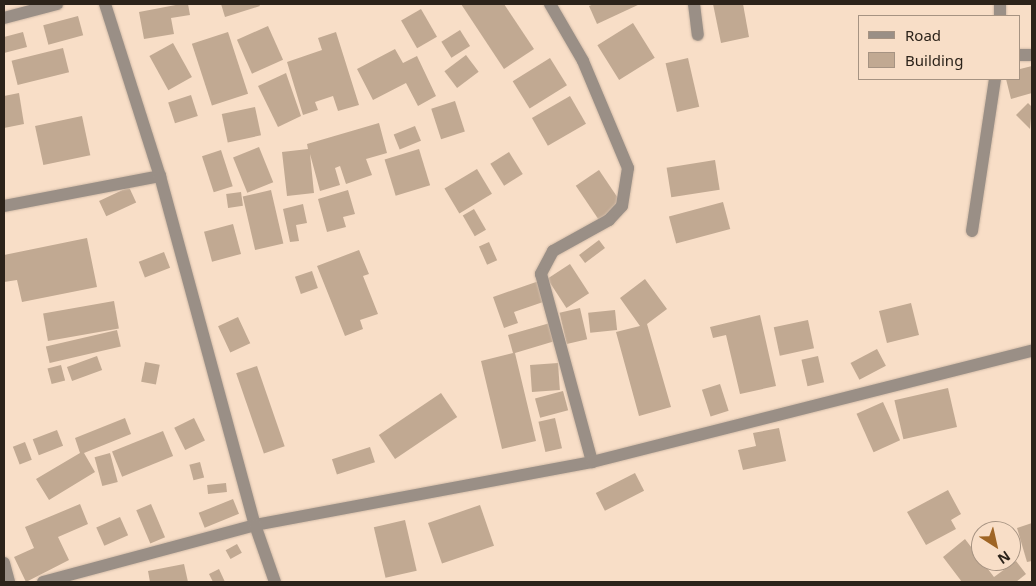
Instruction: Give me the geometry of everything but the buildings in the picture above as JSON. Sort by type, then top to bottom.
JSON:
[{"type":"street","points":[[4,18],[57,4]]},
{"type":"street","points":[[105,4],[160,176],[255,525],[275,582]]},
{"type":"street","points":[[550,4],[583,61],[628,168],[622,206],[609,220],[553,251],[541,274],[592,462]]},
{"type":"street","points":[[694,4],[698,35]]},
{"type":"street","points":[[972,231],[995,80]]},
{"type":"street","points":[[4,206],[160,176]]},
{"type":"street","points":[[43,582],[255,525],[592,462],[1032,351]]},
{"type":"street","points":[[4,563],[9,582]]}]
